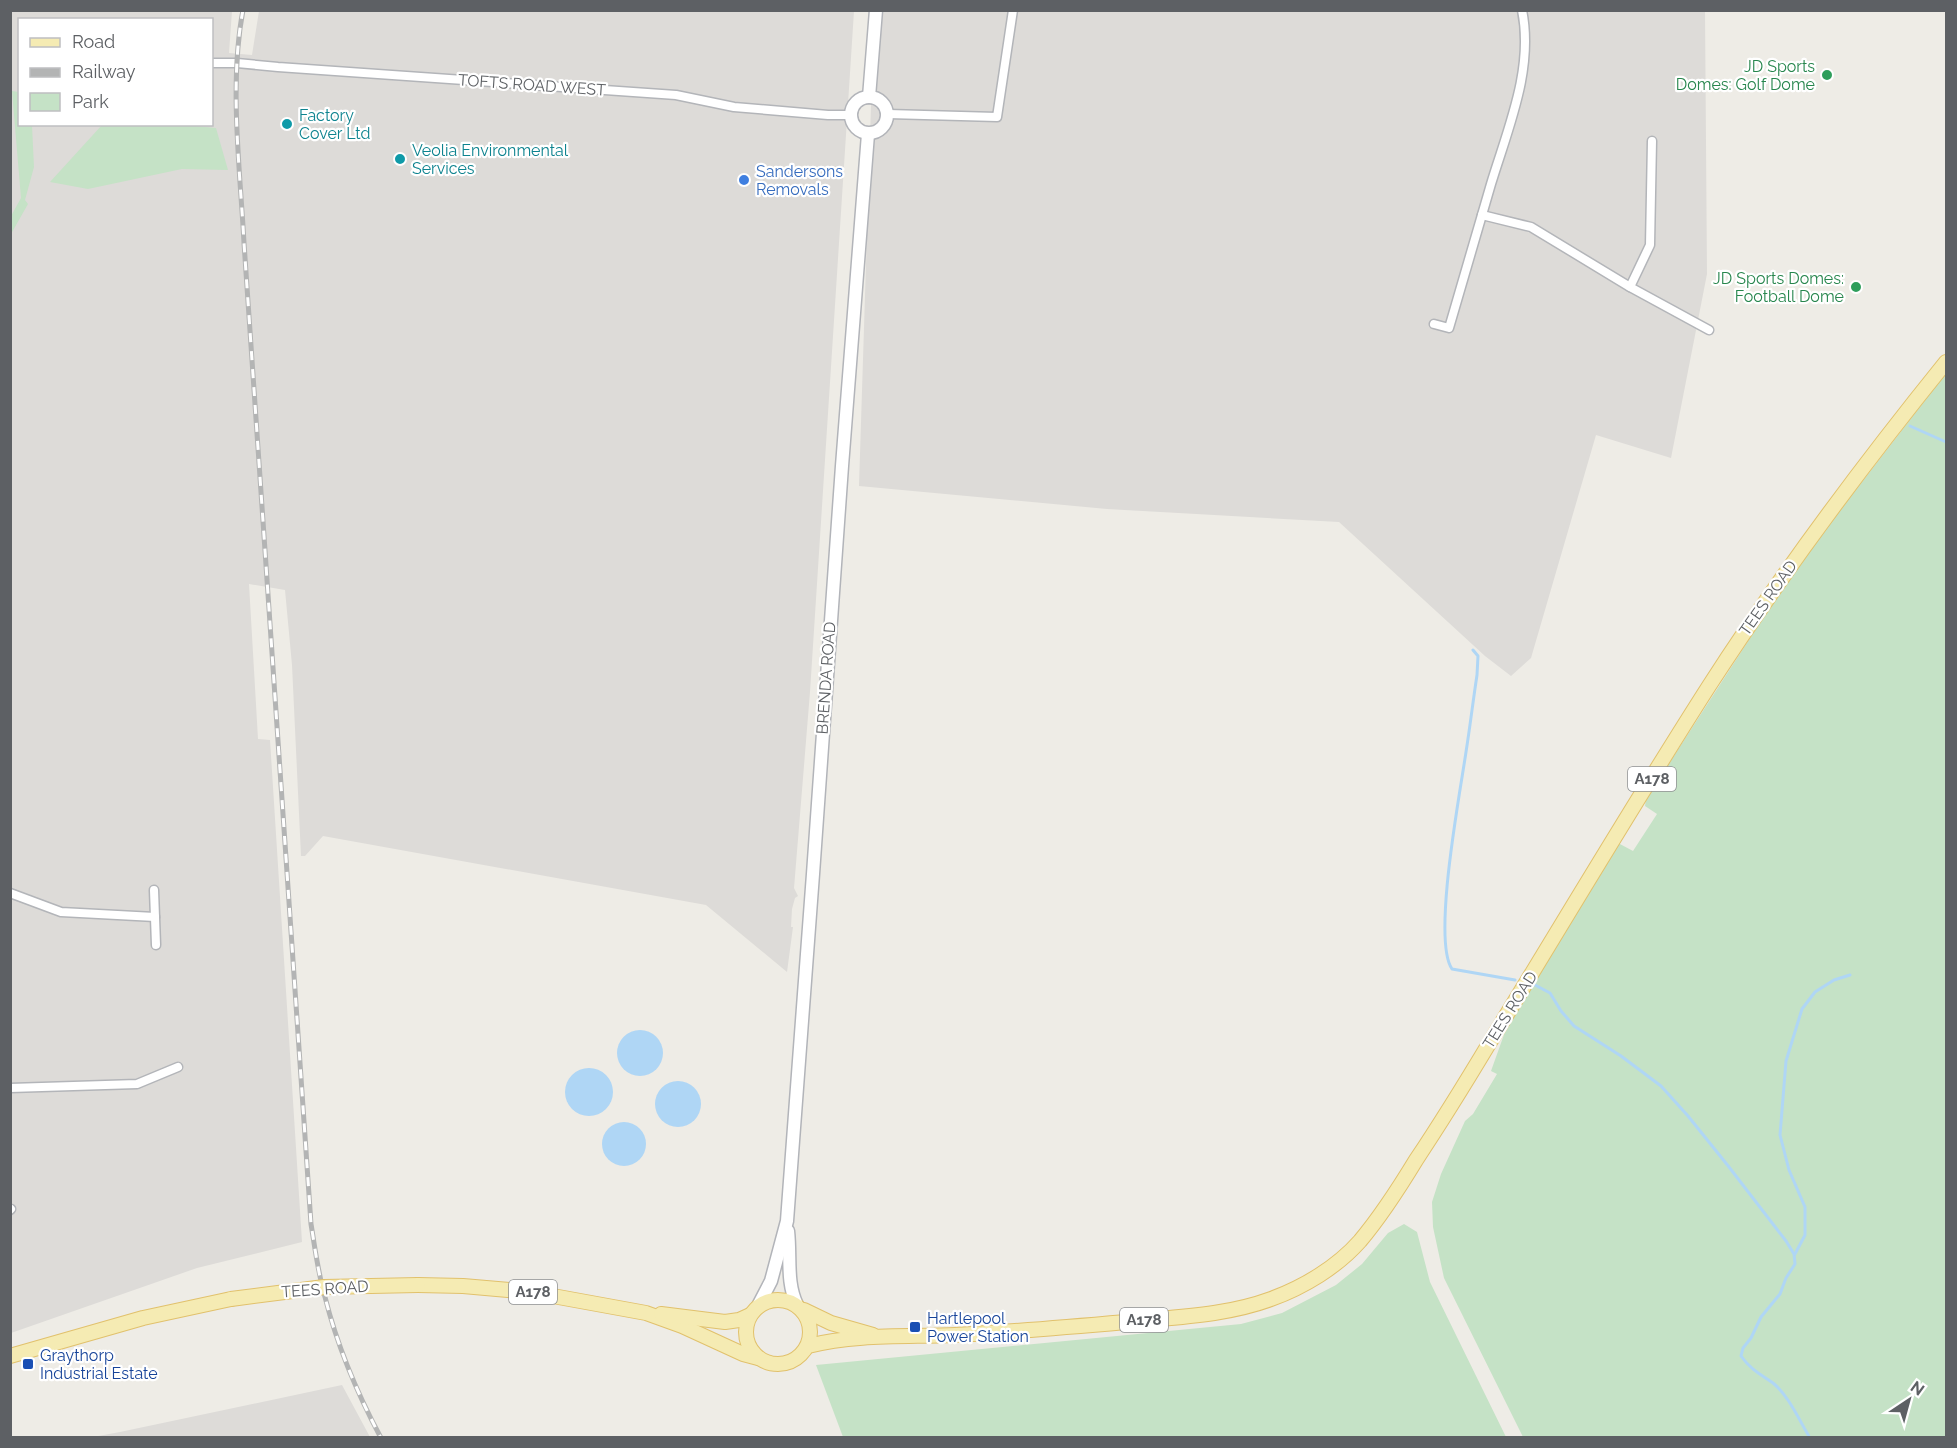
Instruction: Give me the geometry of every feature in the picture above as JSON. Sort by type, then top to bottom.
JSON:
[{"type":"main road","points":[[869,97],[876,10]]},
{"type":"main road","points":[[869,97],[878,99],[886,106],[888,114],[883,128],[868,134],[861,132],[853,124],[851,115],[853,105],[859,99],[869,97]]},
{"type":"main road","name":"BRENDA ROAD","points":[[799,1307],[789,1283],[790,1254],[787,1221],[868,134]]},
{"type":"main road","name":"TEES ROAD","points":[[808,1346],[875,1336],[954,1335],[1014,1331],[1225,1312],[1251,1306],[1293,1289],[1347,1254],[1381,1214],[1434,1133],[1743,635],[1824,518],[1947,362]]},
{"type":"main road","name":"BRENDA ROAD","points":[[753,1312],[771,1281],[787,1221]]},
{"type":"main road","name":"TEES ROAD","points":[[10,1356],[142,1318],[231,1299],[324,1287],[463,1286],[531,1292],[646,1313],[676,1314],[725,1322],[740,1320],[753,1312]]},
{"type":"main road","name":"A178","points":[[753,1312],[769,1301],[782,1300],[799,1307]]},
{"type":"main road","points":[[799,1307],[809,1320],[811,1334],[808,1346]]},
{"type":"main road","name":"TEES ROAD","points":[[799,1307],[831,1323],[875,1336]]},
{"type":"main road","points":[[753,1312],[746,1326],[746,1334],[748,1344],[758,1358]]},
{"type":"main road","name":"TEES ROAD","points":[[646,1313],[682,1326],[743,1354],[758,1358]]},
{"type":"main road","name":"A178","points":[[758,1358],[773,1365],[783,1365],[801,1356],[808,1346]]},
{"type":"street","points":[[888,114],[998,117],[1013,10]]},
{"type":"street","points":[[1434,324],[1449,328],[1518,94],[1523,70],[1526,30],[1522,10]]},
{"type":"street","name":"TOFTS ROAD WEST","points":[[213,63],[676,95],[735,107],[851,115]]},
{"type":"street","points":[[1630,287],[1650,245],[1652,141]]},
{"type":"street","points":[[1482,215],[1531,226],[1630,287],[1709,330]]},
{"type":"street","points":[[154,890],[156,945]]},
{"type":"street","points":[[10,893],[61,912],[155,917]]},
{"type":"street","points":[[10,1088],[137,1084],[178,1067]]},
{"type":"shaded area","points":[[10,11],[232,11],[229,53],[252,55],[259,11],[854,11],[810,692],[794,888],[798,896],[795,898],[792,909],[791,927],[793,927],[787,972],[706,905],[323,836],[305,856],[301,856],[292,665],[285,590],[249,584],[258,739],[270,740],[302,1242],[197,1268],[11,1333]]},
{"type":"shaded area","points":[[874,11],[1705,11],[1707,274],[1671,458],[1596,435],[1531,658],[1511,676],[1485,656],[1339,522],[1107,509],[859,486]]},
{"type":"shaded area","points":[[342,1385],[370,1437],[93,1437],[120,1432]]},
{"type":"green space","points":[[12,91],[18,92],[18,126],[32,126],[34,167],[25,200],[28,204],[11,234],[11,216],[21,198]]},
{"type":"green space","points":[[101,126],[216,128],[228,170],[182,169],[88,189],[50,182]]},
{"type":"green space","points":[[1946,373],[1946,1437],[1523,1437],[1444,1278],[1433,1227],[1432,1202],[1441,1174],[1465,1121],[1473,1114],[1497,1074],[1491,1071],[1506,1029],[1618,843],[1633,851],[1657,814],[1645,806],[1646,799],[1794,570]]},
{"type":"green space","points":[[1404,1224],[1417,1232],[1430,1282],[1506,1437],[843,1437],[816,1365],[1241,1324],[1282,1313],[1336,1285],[1362,1264],[1388,1233]]},
{"type":"water","points":[[640,1030],[656,1037],[663,1053],[656,1069],[640,1076],[624,1069],[617,1053],[624,1037]]},
{"type":"water","points":[[584,1068],[594,1068],[606,1075],[613,1087],[613,1097],[606,1109],[594,1116],[584,1116],[569,1105],[565,1097],[565,1087],[576,1072]]},
{"type":"water","points":[[678,1081],[694,1088],[701,1104],[694,1120],[678,1127],[662,1120],[655,1104],[662,1088]]},
{"type":"water","points":[[624,1122],[633,1123],[640,1128],[645,1135],[645,1153],[640,1160],[633,1165],[624,1166],[615,1165],[608,1160],[603,1153],[602,1144],[603,1135],[608,1128],[615,1123]]},
{"type":"waterway","points":[[1910,426],[1946,442]]},
{"type":"waterway","points":[[1473,650],[1478,656],[1477,675],[1449,865],[1445,929],[1447,953],[1452,969],[1515,980]]},
{"type":"waterway","points":[[1795,1254],[1805,1235],[1805,1207],[1789,1170],[1780,1135],[1786,1061],[1802,1009],[1815,992],[1834,980],[1850,975]]},
{"type":"waterway","points":[[1535,985],[1550,993],[1574,1026],[1621,1056],[1661,1086],[1729,1167],[1794,1254],[1795,1264],[1780,1294],[1761,1317],[1751,1338],[1743,1348],[1741,1356],[1752,1368],[1779,1388],[1810,1438]]},
{"type":"railway","points":[[243,10],[236,96],[238,156],[311,1224],[320,1279],[335,1333],[356,1386],[381,1438]]},
{"type":"place","name":"JD Sports Domes: Golf Dome","points":[[1827,75]]},
{"type":"place","name":"Factory Cover Ltd","points":[[287,124]]},
{"type":"place","name":"Veolia Environmental Services","points":[[400,159]]},
{"type":"place","name":"Sandersons Removals","points":[[744,180]]},
{"type":"place","name":"JD Sports Domes: Football Dome","points":[[1856,287]]},
{"type":"place","name":"Hartlepool Power Station","points":[[915,1327]]},
{"type":"place","name":"Graythorp Industrial Estate","points":[[28,1364]]}]
